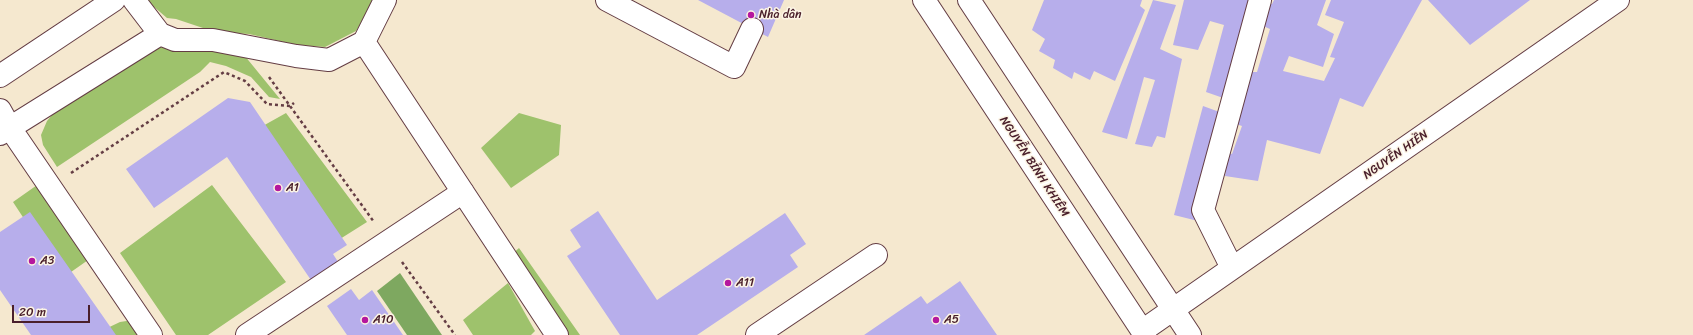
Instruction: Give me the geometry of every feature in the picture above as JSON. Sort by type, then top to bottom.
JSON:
[{"type":"street","points":[[0,76],[114,0]]},
{"type":"street","points":[[134,0],[160,34],[175,40],[213,40],[296,56],[329,60],[364,42],[385,0]]},
{"type":"street","points":[[607,0],[734,67],[752,29]]},
{"type":"street","name":"NGUYỄN BỈNH KHIÊM","points":[[924,0],[1144,333]]},
{"type":"street","points":[[969,0],[1190,335]]},
{"type":"street","points":[[1232,268],[1204,210],[1260,0]]},
{"type":"street","name":"NGUYỄN HIỀN","points":[[1144,333],[1173,309],[1618,0]]},
{"type":"street","points":[[150,335],[50,186],[3,124],[160,34]]},
{"type":"street","points":[[364,42],[557,335]]},
{"type":"street","points":[[247,335],[463,192]]},
{"type":"street","points":[[757,335],[876,255]]},
{"type":"path","points":[[50,186],[224,72],[245,81],[267,104],[290,106],[294,103]]},
{"type":"path","points":[[268,76],[455,335]]},
{"type":"green space","points":[[146,0],[375,0],[356,31],[325,47],[297,45],[249,34],[215,32],[176,19],[167,18]]},
{"type":"green space","points":[[175,34],[240,50],[280,99],[269,97],[251,77],[226,66],[210,62],[200,72],[57,167],[43,145],[41,135],[47,121],[56,110]]},
{"type":"green space","points":[[286,113],[367,222],[340,239],[261,127]]},
{"type":"green space","points":[[519,113],[561,125],[559,155],[511,188],[481,148]]},
{"type":"green space","points":[[40,183],[91,258],[71,272],[55,266],[13,202]]},
{"type":"green space","points":[[212,185],[286,282],[208,335],[176,335],[120,253]]},
{"type":"green space","points":[[519,248],[580,335],[563,335],[509,257]]},
{"type":"green space","points":[[400,273],[442,335],[407,335],[377,291]]},
{"type":"green space","points":[[508,283],[535,331],[531,335],[473,335],[463,320]]},
{"type":"green space","points":[[133,320],[143,335],[104,335],[101,331],[120,322]]},
{"type":"building","name":"Nhà dân","points":[[698,0],[784,0],[768,37]]},
{"type":"building","points":[[1044,0],[1142,0],[1140,6],[1145,10],[1115,81],[1094,71],[1090,80],[1074,72],[1072,79],[1053,68],[1055,60],[1039,51],[1045,39],[1032,30]]},
{"type":"building","points":[[1153,0],[1176,5],[1160,49],[1182,59],[1165,138],[1157,136],[1152,147],[1135,144],[1155,80],[1144,77],[1127,139],[1102,132]]},
{"type":"building","points":[[1184,0],[1252,0],[1229,100],[1206,92],[1224,25],[1210,21],[1198,50],[1173,45]]},
{"type":"building","points":[[1274,0],[1326,0],[1317,25],[1334,34],[1323,67],[1289,56],[1283,71],[1324,81],[1335,58],[1330,57],[1344,22],[1325,15],[1331,0],[1422,0],[1363,107],[1340,98],[1320,154],[1267,140],[1258,181],[1225,176],[1229,153],[1232,154],[1242,126],[1236,124],[1249,72],[1257,72],[1270,29],[1263,26],[1267,4],[1272,4]]},
{"type":"building","points":[[1428,0],[1530,0],[1470,45]]},
{"type":"building","name":"A1","points":[[228,98],[250,102],[347,245],[333,254],[342,268],[315,286],[227,157],[154,208],[126,169]]},
{"type":"building","points":[[1203,106],[1225,114],[1198,221],[1174,215]]},
{"type":"building","name":"A11","points":[[598,211],[657,300],[785,213],[806,244],[790,255],[798,267],[697,335],[620,335],[567,256],[581,247],[570,230]]},
{"type":"building","name":"A3","points":[[30,212],[116,335],[31,335],[0,290],[0,232]]},
{"type":"building","name":"A5","points":[[960,281],[997,335],[864,335],[921,296],[927,304]]},
{"type":"building","name":"A10","points":[[351,289],[359,300],[372,290],[403,335],[347,335],[327,306]]},
{"type":"place","name":"Nhà dân","points":[[751,15]]},
{"type":"place","name":"A1","points":[[278,188]]},
{"type":"place","name":"A3","points":[[32,261]]},
{"type":"place","name":"A11","points":[[728,283]]},
{"type":"place","name":"A10","points":[[365,320]]},
{"type":"place","name":"A5","points":[[936,320]]}]
